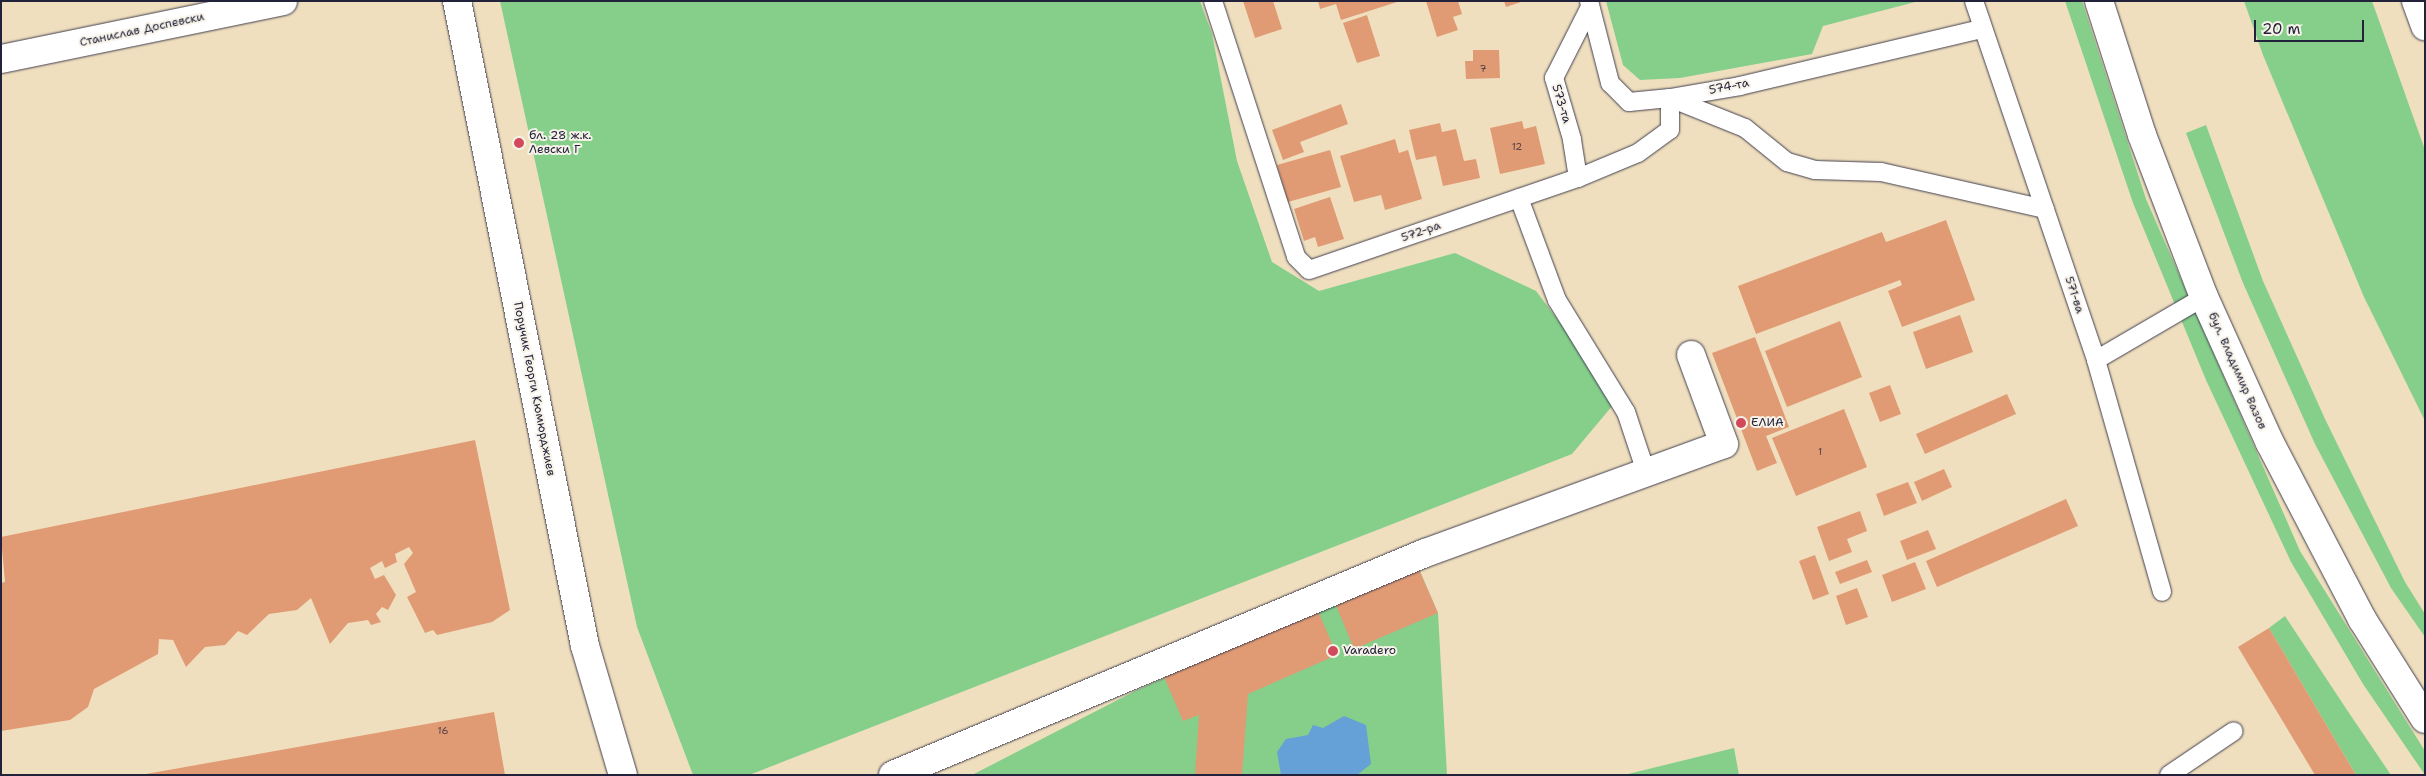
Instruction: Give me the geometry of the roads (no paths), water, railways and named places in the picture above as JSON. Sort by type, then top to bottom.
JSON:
[{"type":"street","name":"Станислав Доспевски","points":[[1,59],[283,1]]},
{"type":"street","name":"Поручик Георги Кюмюрджиев","points":[[457,1],[585,646],[623,775]]},
{"type":"street","name":"бул. Владимир Вазов","points":[[2099,1],[2142,135],[2204,297],[2270,443],[2362,619],[2425,719]]},
{"type":"street","points":[[2416,1],[2425,26]]},
{"type":"street","points":[[893,775],[1425,553],[1724,444],[1691,356]]},
{"type":"lane","name":"572-ра","points":[[1213,1],[1296,256],[1309,270],[1519,198]]},
{"type":"lane","name":"571-ва","points":[[1974,1],[1981,29],[2096,360],[2162,592]]},
{"type":"lane","name":"573-та","points":[[1589,4],[1610,83],[1629,102],[1670,98]]},
{"type":"lane","name":"573-та","points":[[1578,178],[1572,139],[1554,78],[1589,4]]},
{"type":"lane","name":"574-та","points":[[1670,98],[1740,86],[1981,29]]},
{"type":"lane","points":[[1646,472],[1626,412],[1557,300],[1519,198],[1578,178],[1638,153],[1670,130],[1670,98],[1746,128],[1787,162],[1806,167],[1881,172],[2045,209]]},
{"type":"lane","points":[[2096,360],[2204,297]]},
{"type":"lane","points":[[2169,775],[2234,731]]},
{"type":"water","points":[[1344,716],[1366,725],[1371,764],[1357,775],[1281,775],[1277,752],[1286,739],[1308,735],[1313,725],[1323,728]]},
{"type":"place","name":"бл. 28 ж.к. Левски Г","points":[[519,143]]},
{"type":"place","name":"ЕЛИА","points":[[1741,423]]},
{"type":"place","name":"Varadero","points":[[1333,651]]}]
